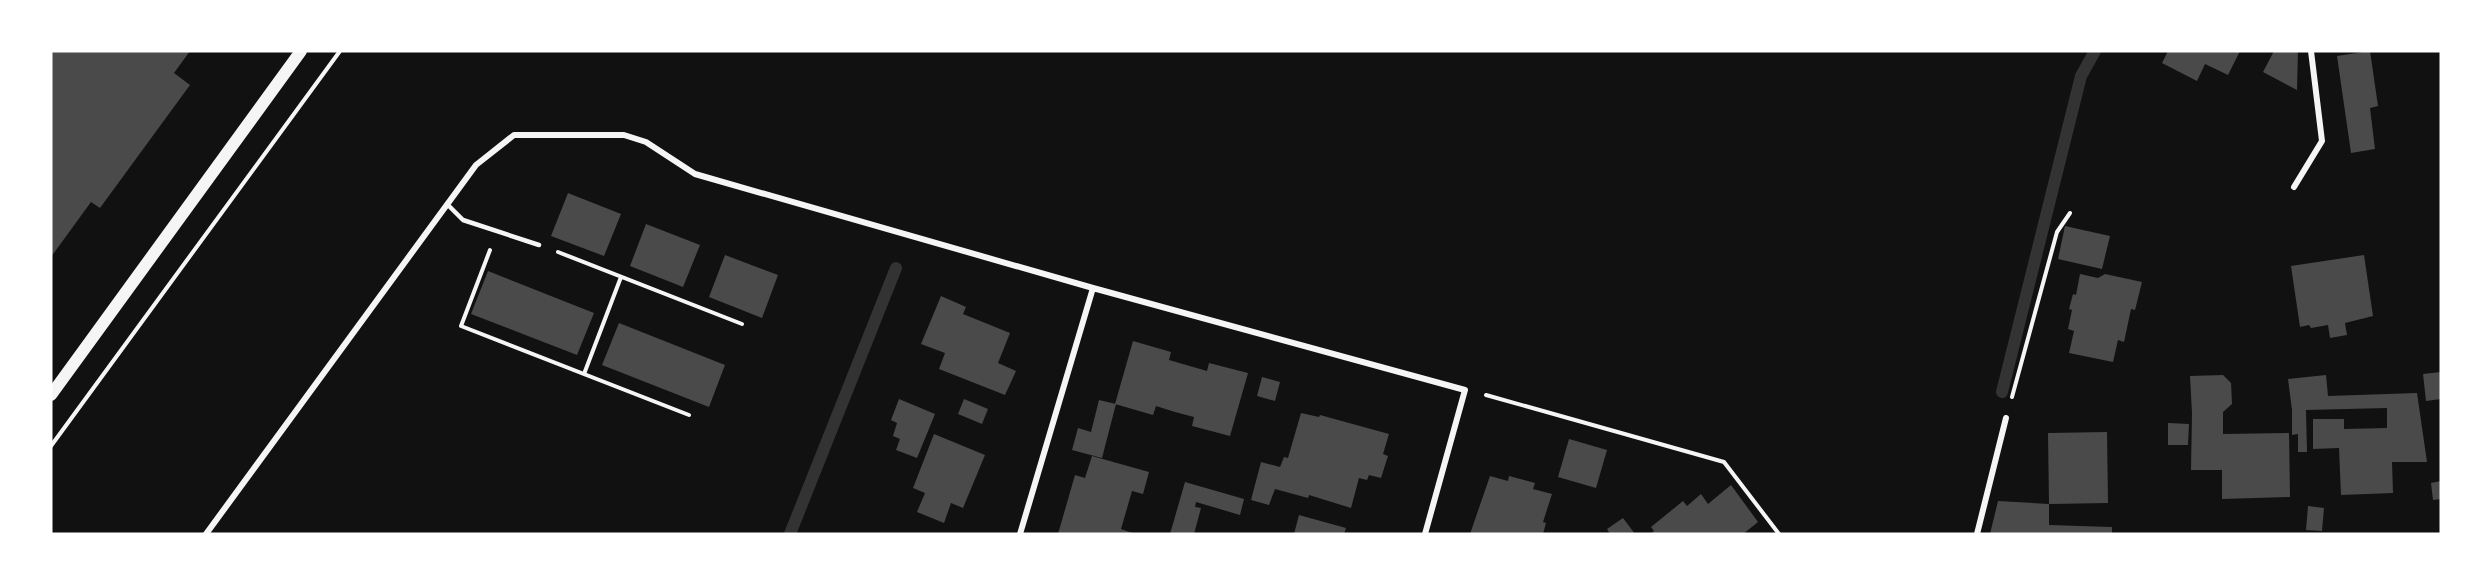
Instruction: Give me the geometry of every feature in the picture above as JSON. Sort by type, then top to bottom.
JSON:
[{"type":"main road","points":[[51,396],[301,51]]},
{"type":"street","points":[[2295,187],[2322,141],[2311,51]]},
{"type":"street","points":[[206,534],[476,165],[514,135],[624,135],[646,142],[695,174],[1093,288],[1465,390],[1425,534]]},
{"type":"street","points":[[1020,534],[1093,288]]},
{"type":"street","points":[[1977,534],[2006,418]]},
{"type":"lane","points":[[447,204],[463,220],[539,245]]},
{"type":"path","points":[[51,447],[340,51]]},
{"type":"path","points":[[2006,418],[2057,232],[2070,213]]},
{"type":"path","points":[[497,233],[461,326],[689,415]]},
{"type":"path","points":[[539,245],[742,324]]},
{"type":"path","points":[[584,374],[621,277]]},
{"type":"path","points":[[1465,390],[1724,462],[1779,534]]},
{"type":"building","points":[[51,51],[190,51],[174,73],[190,85],[100,208],[91,202],[51,257]]},
{"type":"building","points":[[2168,51],[2240,51],[2228,75],[2205,64],[2197,81],[2162,63]]},
{"type":"building","points":[[2274,51],[2298,51],[2297,90],[2263,72]]},
{"type":"building","points":[[2370,51],[2378,106],[2370,108],[2375,149],[2351,153],[2337,56]]},
{"type":"building","points":[[568,193],[621,214],[604,256],[551,236]]},
{"type":"building","points":[[646,224],[700,245],[683,287],[630,266]]},
{"type":"building","points":[[2065,226],[2110,236],[2102,269],[2058,259]]},
{"type":"building","points":[[725,255],[778,275],[762,318],[709,297]]},
{"type":"building","points":[[2364,255],[2373,316],[2345,323],[2347,335],[2330,338],[2328,325],[2300,327],[2291,266]]},
{"type":"building","points":[[488,271],[594,313],[577,355],[471,314]]},
{"type":"building","points":[[2080,274],[2098,278],[2105,274],[2142,282],[2135,310],[2131,309],[2124,342],[2118,340],[2113,362],[2069,353],[2074,331],[2068,329],[2072,310],[2069,309],[2073,294],[2076,295]]},
{"type":"building","points":[[941,296],[966,307],[963,314],[1010,333],[998,363],[1016,371],[1005,395],[939,369],[945,353],[921,344]]},
{"type":"building","points":[[619,323],[725,365],[709,407],[602,365]]},
{"type":"building","points":[[1133,341],[1171,352],[1169,360],[1207,371],[1209,363],[1248,373],[1230,436],[1192,426],[1194,417],[1156,406],[1153,415],[1115,404]]},
{"type":"building","points":[[2441,372],[2441,399],[2426,401],[2423,374]]},
{"type":"building","points":[[2223,375],[2231,383],[2232,404],[2223,412],[2223,434],[2289,433],[2290,497],[2222,499],[2222,470],[2191,470],[2190,376]]},
{"type":"building","points":[[2326,375],[2328,396],[2417,393],[2427,462],[2392,462],[2393,493],[2341,495],[2339,448],[2313,449],[2313,419],[2344,419],[2344,429],[2387,428],[2387,408],[2306,410],[2307,452],[2298,452],[2298,434],[2292,435],[2288,379]]},
{"type":"building","points":[[1262,377],[1280,382],[1275,401],[1257,396]]},
{"type":"building","points":[[899,399],[935,414],[917,458],[896,450],[900,439],[893,436],[897,423],[891,420]]},
{"type":"building","points":[[964,399],[988,409],[982,424],[958,414]]},
{"type":"building","points":[[1099,400],[1116,404],[1102,458],[1072,450],[1078,428],[1091,432]]},
{"type":"building","points":[[1301,413],[1319,417],[1320,415],[1389,434],[1383,454],[1388,456],[1381,478],[1369,475],[1367,480],[1359,478],[1351,508],[1309,495],[1308,498],[1275,489],[1269,505],[1251,500],[1261,462],[1280,467],[1284,457],[1288,458]]},
{"type":"building","points":[[2168,423],[2189,424],[2188,445],[2168,445]]},
{"type":"building","points":[[2107,432],[2108,503],[2049,504],[2048,433]]},
{"type":"building","points":[[934,434],[985,455],[963,508],[951,503],[944,523],[917,512],[925,493],[913,488]]},
{"type":"building","points":[[1569,439],[1607,450],[1596,488],[1558,477]]},
{"type":"building","points":[[1092,456],[1149,472],[1143,494],[1132,491],[1121,529],[1135,534],[1058,534],[1075,475],[1085,478]]},
{"type":"building","points":[[1490,476],[1508,481],[1509,476],[1535,483],[1533,489],[1552,494],[1543,522],[1546,523],[1543,534],[1470,534]]},
{"type":"building","points":[[2441,481],[2441,499],[2433,500],[2431,483]]},
{"type":"building","points":[[1185,482],[1244,499],[1240,515],[1196,502],[1195,507],[1201,508],[1194,534],[1170,534]]},
{"type":"building","points":[[1731,485],[1758,522],[1743,534],[1650,534],[1654,531],[1651,527],[1683,501],[1687,506],[1701,494],[1708,504]]},
{"type":"building","points":[[1998,501],[2049,504],[2049,525],[2112,527],[2112,534],[1990,534]]},
{"type":"building","points":[[2308,506],[2324,508],[2322,531],[2306,530]]},
{"type":"building","points":[[1299,515],[1346,528],[1344,534],[1294,534]]},
{"type":"building","points":[[1623,518],[1635,534],[1610,534],[1607,529]]},
{"type":"waterway","points":[[2002,392],[2081,76],[2095,51]]},
{"type":"waterway","points":[[790,534],[896,268]]}]
